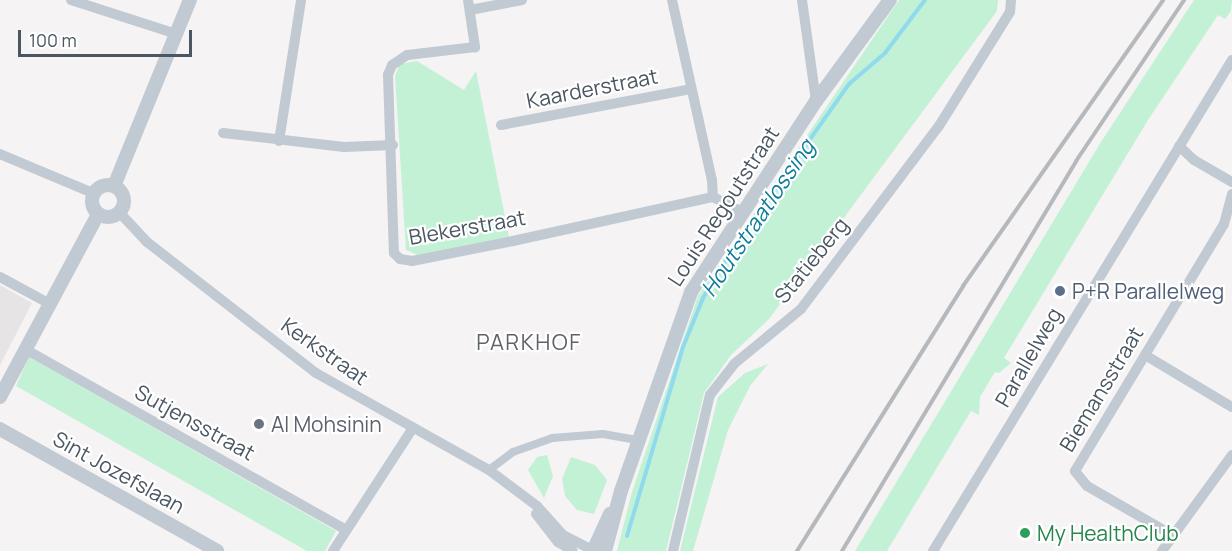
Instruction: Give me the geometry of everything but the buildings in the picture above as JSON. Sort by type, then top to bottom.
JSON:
[{"type":"street","points":[[75,0],[176,34]]},
{"type":"street","points":[[114,186],[190,0]]},
{"type":"street","points":[[279,141],[301,0]]},
{"type":"street","points":[[469,5],[522,0]]},
{"type":"street","points":[[672,0],[712,197],[743,212]]},
{"type":"street","points":[[802,0],[816,101]]},
{"type":"street","name":"Louis Regoutstraat","points":[[597,551],[621,491],[682,310],[816,101],[890,0]]},
{"type":"street","name":"Statieberg","points":[[673,551],[710,395],[734,364],[801,309],[939,126],[1010,12],[1011,0]]},
{"type":"street","name":"Blekerstraat","points":[[469,5],[475,47],[407,55],[392,65],[388,75],[393,145],[394,253],[412,261],[712,197]]},
{"type":"street","name":"Parallelweg","points":[[933,551],[1232,60]]},
{"type":"street","name":"Kaarderstraat","points":[[501,125],[691,89]]},
{"type":"street","points":[[223,134],[344,147],[393,145]]},
{"type":"street","points":[[1179,146],[1232,182]]},
{"type":"street","points":[[0,154],[93,193]]},
{"type":"street","points":[[101,186],[114,186],[123,198],[119,212],[107,217],[98,214],[92,204],[93,193],[101,186]]},
{"type":"street","name":"Biemansstraat","points":[[1174,536],[1077,479],[1075,471],[1224,224],[1229,214],[1232,194]]},
{"type":"street","name":"Kerkstraat","points":[[119,212],[147,242],[316,373],[489,470],[526,499],[563,536],[597,551]]},
{"type":"street","points":[[0,397],[48,303],[98,214]]},
{"type":"street","points":[[0,277],[48,303]]},
{"type":"street","name":"Sutjensstraat","points":[[25,349],[345,529]]},
{"type":"street","points":[[1145,355],[1232,407]]},
{"type":"street","points":[[333,551],[345,529],[413,428]]},
{"type":"street","name":"Sint Jozefslaan","points":[[0,429],[217,551]]},
{"type":"street","points":[[489,470],[513,452],[552,438],[603,434],[638,440]]},
{"type":"street","points":[[1162,551],[1232,455]]},
{"type":"street","name":"Kerkstraat","points":[[526,499],[550,533],[573,551]]},
{"type":"shaded area","points":[[0,285],[32,303],[0,365]]},
{"type":"green space","points":[[899,0],[998,0],[997,11],[769,319],[731,355],[704,393],[666,551],[617,551],[632,492],[698,296]]},
{"type":"green space","points":[[1194,0],[1232,0],[1231,11],[1225,19],[1218,15],[1148,120],[1004,358],[1011,363],[999,373],[995,372],[980,397],[979,415],[971,411],[887,551],[855,551],[1101,142]]},
{"type":"green space","points":[[417,61],[464,90],[476,71],[509,237],[418,255],[406,250],[395,76],[400,64]]},
{"type":"green space","points":[[29,357],[336,531],[325,551],[307,551],[16,386]]},
{"type":"green space","points":[[768,364],[750,386],[728,430],[693,551],[680,551],[718,397],[745,373]]},
{"type":"green space","points":[[547,455],[553,476],[544,498],[528,470],[537,457]]},
{"type":"green space","points":[[571,457],[595,465],[607,480],[594,514],[577,510],[565,496],[562,479]]},
{"type":"waterway","name":"Houtstraatlossing","points":[[627,536],[683,347],[703,298],[734,247],[849,84],[885,53],[925,0]]},
{"type":"railway","points":[[797,551],[963,286],[1163,0]]},
{"type":"railway","points":[[842,551],[1076,161],[1184,0]]},
{"type":"place","name":"P+R Parallelweg","points":[[1060,291]]},
{"type":"place","name":"Al Mohsinin","points":[[259,424]]},
{"type":"place","name":"My HealthClub","points":[[1025,533]]},
{"type":"district","name":"PARKHOF","points":[[529,343]]}]
